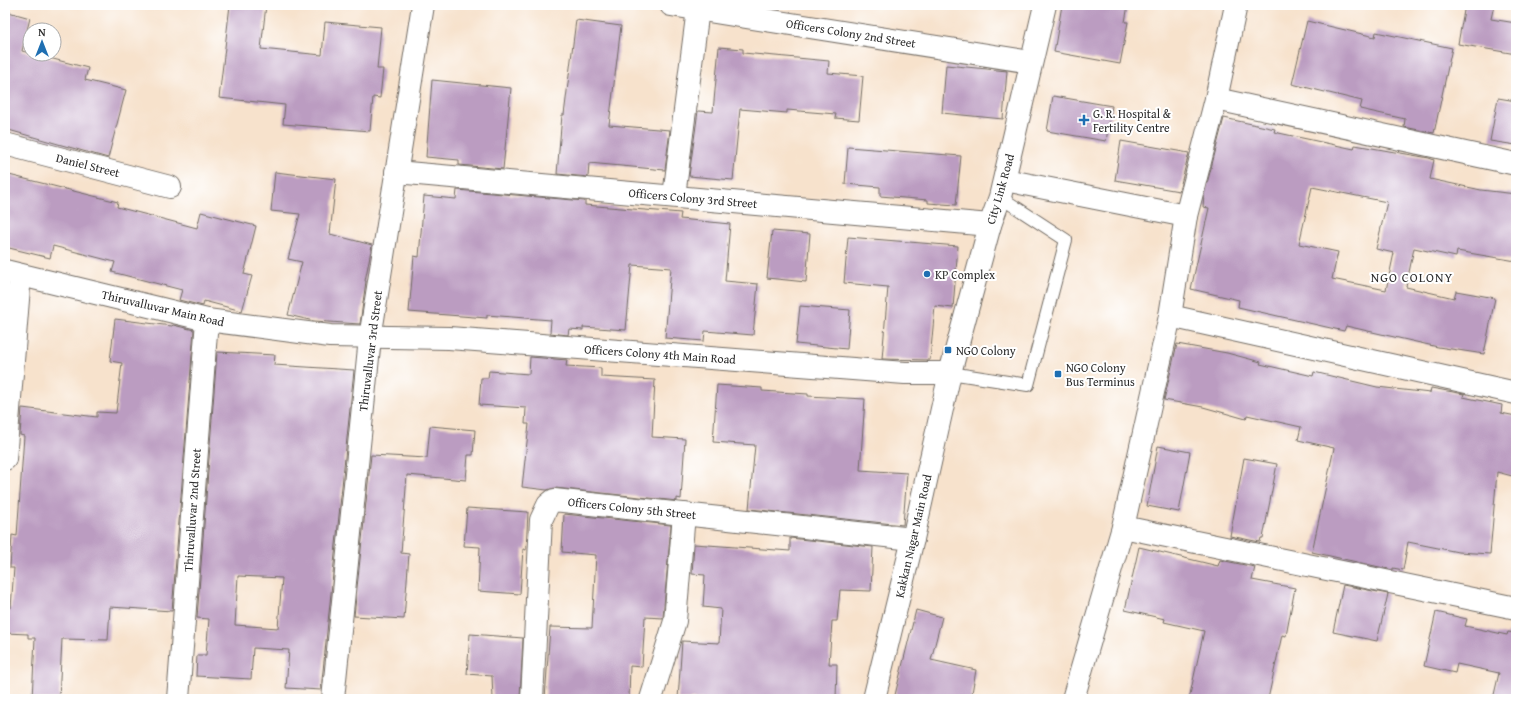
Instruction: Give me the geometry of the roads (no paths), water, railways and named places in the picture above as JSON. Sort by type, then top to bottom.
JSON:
[{"type":"street","name":"Thiruvalluvar 3rd Street","points":[[333,699],[370,338],[423,5]]},
{"type":"street","name":"Officers Colony 2nd Street","points":[[671,5],[1031,62]]},
{"type":"street","name":"City Link Road","points":[[950,373],[990,225],[1002,188],[1045,5]]},
{"type":"street","points":[[1072,699],[1123,527],[1170,316],[1186,216],[1216,99],[1236,5]]},
{"type":"street","points":[[674,196],[698,9]]},
{"type":"street","points":[[1216,99],[1516,164]]},
{"type":"street","name":"Daniel Street","points":[[5,144],[170,187]]},
{"type":"street","name":"Officers Colony 3rd Street","points":[[396,172],[990,225]]},
{"type":"street","points":[[1002,188],[1186,216]]},
{"type":"street","points":[[5,458],[12,273]]},
{"type":"street","name":"Thiruvalluvar Main Road","points":[[12,273],[207,320],[330,336],[370,338]]},
{"type":"street","points":[[1170,316],[1516,393]]},
{"type":"street","name":"Thiruvalluvar 2nd Street","points":[[178,699],[207,320]]},
{"type":"street","name":"Officers Colony 4th Main Road","points":[[370,338],[449,338],[905,373],[950,373]]},
{"type":"street","name":"Kakkan Nagar Main Road","points":[[874,699],[913,539],[950,373]]},
{"type":"street","name":"Officers Colony 5th Street","points":[[532,699],[541,520],[548,505],[554,500],[913,539]]},
{"type":"street","points":[[651,699],[675,621],[684,514]]},
{"type":"street","points":[[1123,527],[1516,608]]},
{"type":"lane","points":[[950,373],[1028,385],[1066,240],[1002,188]]},
{"type":"place","name":"G. R. Hospital & Fertility Centre","points":[[1084,120]]},
{"type":"place","name":"KP Complex","points":[[927,274]]},
{"type":"place","name":"NGO Colony","points":[[948,350]]},
{"type":"place","name":"NGO Colony Bus Terminus","points":[[1058,374]]},
{"type":"district","name":"NGO COLONY","points":[[1412,277]]}]
